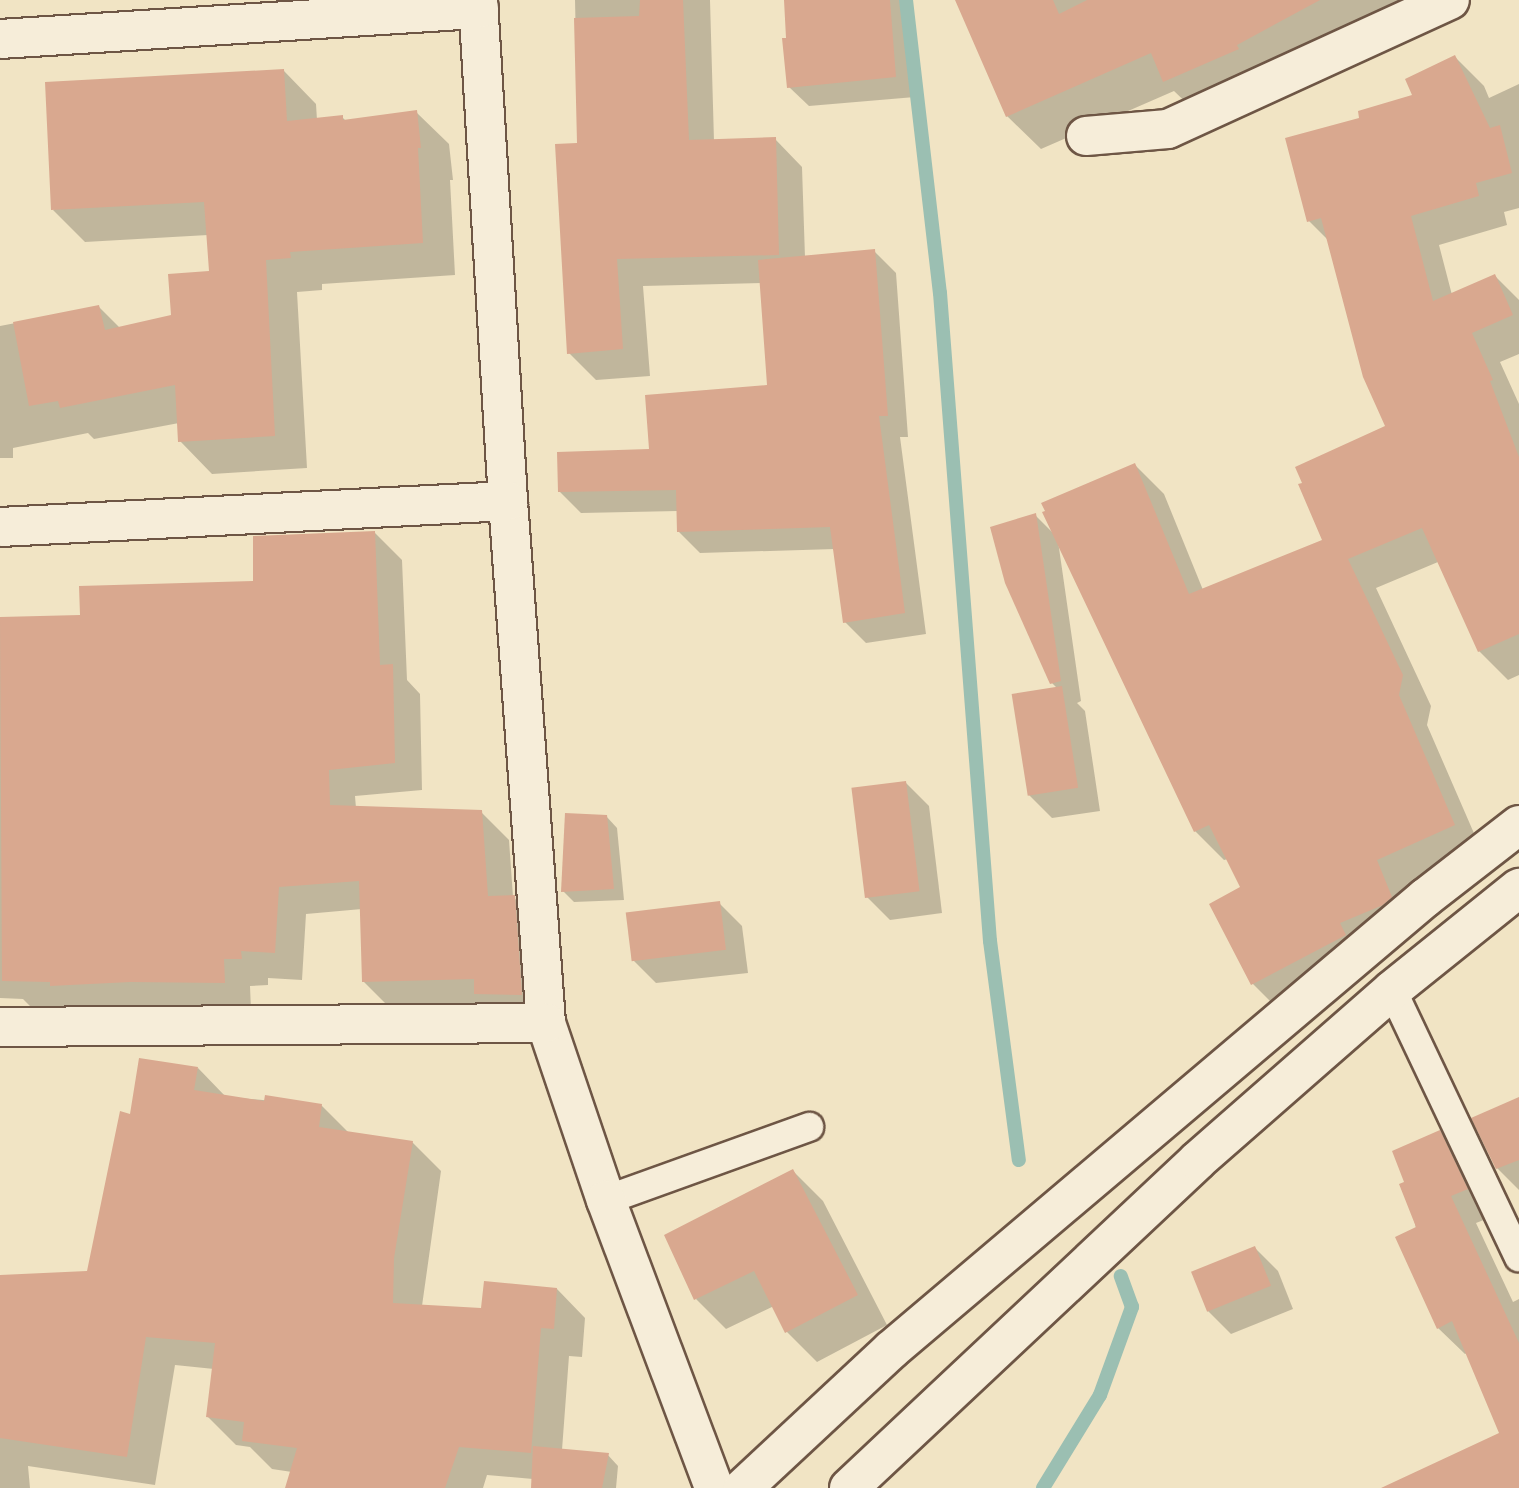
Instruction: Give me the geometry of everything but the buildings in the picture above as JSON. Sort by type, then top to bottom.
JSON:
[{"type":"street","points":[[1086,136],[1168,129],[1450,0]]},
{"type":"street","points":[[0,39],[478,4],[508,500],[546,1023],[606,1200],[714,1488]]},
{"type":"street","points":[[0,527],[508,500]]},
{"type":"street","points":[[743,1488],[912,1332],[1425,898],[1519,825]]},
{"type":"street","points":[[849,1488],[1197,1161],[1392,990],[1519,888]]},
{"type":"street","points":[[0,1027],[546,1023]]},
{"type":"lane","points":[[1392,990],[1519,1257]]},
{"type":"lane","points":[[606,1200],[809,1128]]},
{"type":"waterway","points":[[906,0],[940,293],[990,941],[1019,1160]]},
{"type":"waterway","points":[[1043,1488],[1100,1395],[1132,1307],[1121,1276]]}]
